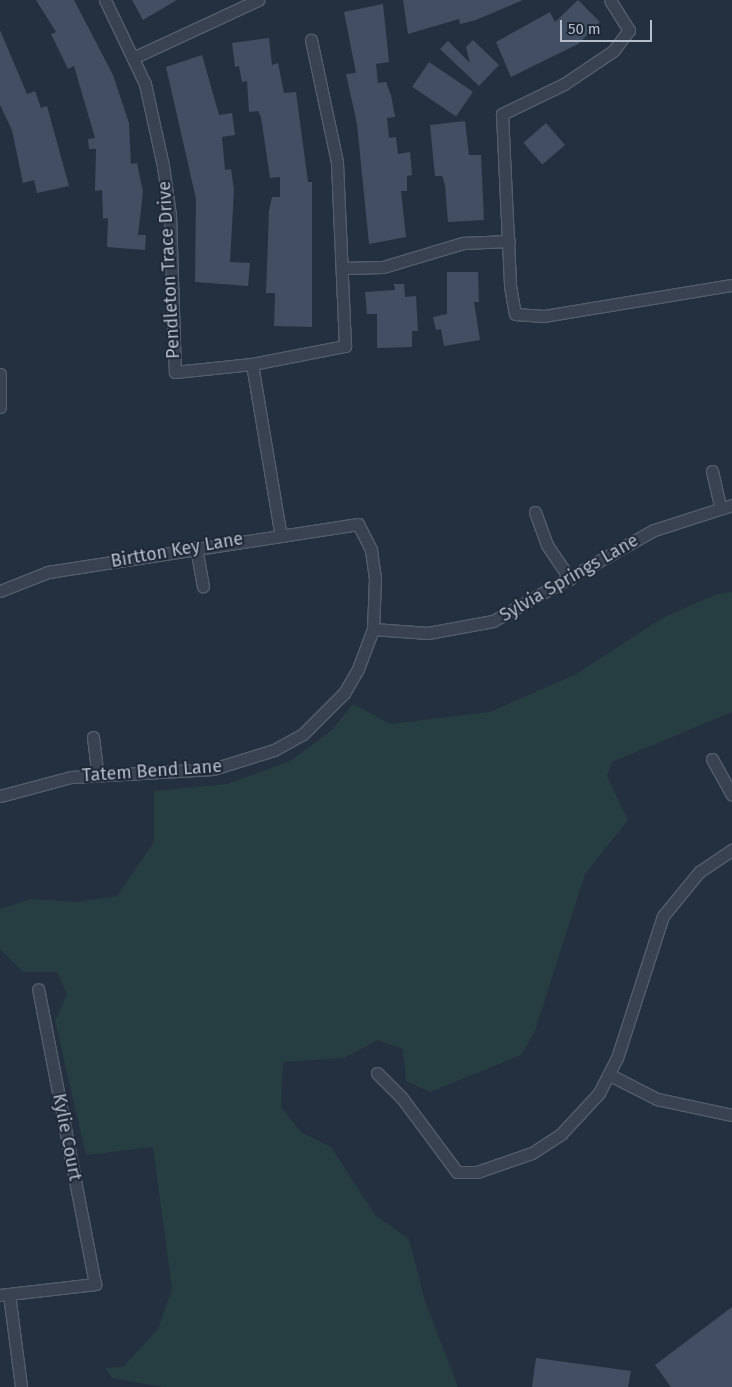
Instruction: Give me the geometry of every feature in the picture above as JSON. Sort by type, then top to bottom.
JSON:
[{"type":"street","name":"Pendleton Trace Drive","points":[[105,0],[133,58],[151,108],[170,215],[175,372],[252,364]]},
{"type":"street","points":[[133,58],[233,5],[258,0]]},
{"type":"street","points":[[610,0],[629,30],[613,51],[572,78],[502,114],[510,241],[510,286],[516,314],[544,316],[732,285]]},
{"type":"street","points":[[280,532],[252,364],[345,346],[337,162],[311,40]]},
{"type":"street","points":[[342,268],[383,267],[463,243],[510,241]]},
{"type":"street","points":[[0,374],[0,407]]},
{"type":"street","points":[[712,471],[720,507]]},
{"type":"street","name":"Sylvia Springs Lane","points":[[373,629],[428,633],[462,629],[493,621],[654,530],[720,507],[732,505]]},
{"type":"street","points":[[535,512],[547,545],[570,579]]},
{"type":"street","name":"Birtton Key Lane","points":[[0,591],[48,572],[280,532],[358,524]]},
{"type":"street","name":"Tatem Bend Lane","points":[[0,796],[71,777],[213,769],[274,750],[302,734],[344,693],[373,629],[375,579],[371,550],[358,524]]},
{"type":"street","points":[[196,547],[203,586]]},
{"type":"street","points":[[93,737],[98,775]]},
{"type":"street","points":[[712,759],[732,795]]},
{"type":"street","points":[[377,1073],[402,1098],[457,1172],[477,1172],[532,1152],[585,1112],[610,1075],[662,916],[699,872],[732,850]]},
{"type":"street","name":"Kylie Court","points":[[5,1294],[95,1284],[38,990]]},
{"type":"street","points":[[610,1075],[657,1099],[732,1115]]},
{"type":"street","points":[[5,1294],[21,1387]]},
{"type":"green space","points":[[732,592],[732,712],[612,762],[607,776],[628,820],[585,874],[535,1031],[521,1055],[430,1092],[406,1081],[403,1049],[378,1040],[344,1058],[283,1062],[281,1107],[301,1132],[331,1147],[375,1215],[409,1239],[425,1301],[458,1387],[163,1387],[112,1378],[105,1368],[123,1367],[158,1329],[172,1289],[153,1147],[86,1155],[55,1021],[67,994],[57,972],[23,972],[0,949],[0,909],[31,899],[77,902],[117,896],[154,842],[154,791],[227,784],[290,761],[331,731],[353,704],[390,724],[490,712],[576,674],[664,617],[717,594]]},
{"type":"building","points":[[36,0],[74,0],[113,75],[129,123],[131,164],[137,163],[143,192],[138,235],[146,235],[145,250],[107,247],[108,218],[103,219],[102,190],[95,191],[96,149],[89,149],[88,139],[95,138],[74,66],[68,69],[51,34],[56,32]]},
{"type":"building","points":[[132,0],[177,0],[143,20]]},
{"type":"building","points":[[403,0],[523,0],[476,20],[460,24],[459,19],[408,34]]},
{"type":"building","points":[[578,0],[600,22],[578,44],[511,77],[496,42],[550,12],[555,22]]},
{"type":"building","points":[[383,4],[389,62],[376,64],[378,83],[386,82],[391,95],[395,117],[387,118],[389,138],[396,137],[398,154],[410,152],[412,175],[407,176],[407,191],[401,191],[406,237],[369,244],[357,124],[346,74],[356,73],[344,12]]},
{"type":"building","points":[[0,30],[27,94],[35,91],[41,108],[47,106],[69,186],[37,193],[34,180],[23,183],[12,130],[0,105]]},
{"type":"building","points":[[269,38],[272,65],[278,63],[284,93],[296,92],[308,182],[312,182],[312,327],[274,326],[275,293],[266,293],[269,211],[272,197],[280,197],[280,177],[270,178],[261,117],[258,111],[249,112],[247,81],[242,82],[239,66],[235,67],[232,43]]},
{"type":"building","points":[[473,40],[499,65],[479,86],[440,49],[448,41],[470,63],[466,47]]},
{"type":"building","points":[[202,55],[219,115],[232,113],[235,135],[222,137],[225,170],[231,169],[234,190],[230,262],[250,263],[248,286],[195,282],[196,199],[166,67]]},
{"type":"building","points":[[429,62],[473,92],[456,117],[412,87]]},
{"type":"building","points":[[465,121],[469,155],[481,155],[484,220],[448,222],[445,185],[442,176],[435,176],[430,125]]},
{"type":"building","points":[[546,123],[565,145],[542,165],[523,143]]},
{"type":"building","points":[[447,272],[478,272],[479,302],[474,302],[480,340],[444,346],[441,329],[436,330],[433,317],[447,314]]},
{"type":"building","points":[[394,284],[404,284],[405,297],[416,296],[418,331],[412,331],[412,347],[377,348],[377,314],[367,314],[365,292],[395,290]]},
{"type":"building","points":[[732,1307],[732,1387],[671,1387],[655,1365]]},
{"type":"building","points":[[536,1358],[631,1371],[628,1387],[532,1387]]}]
